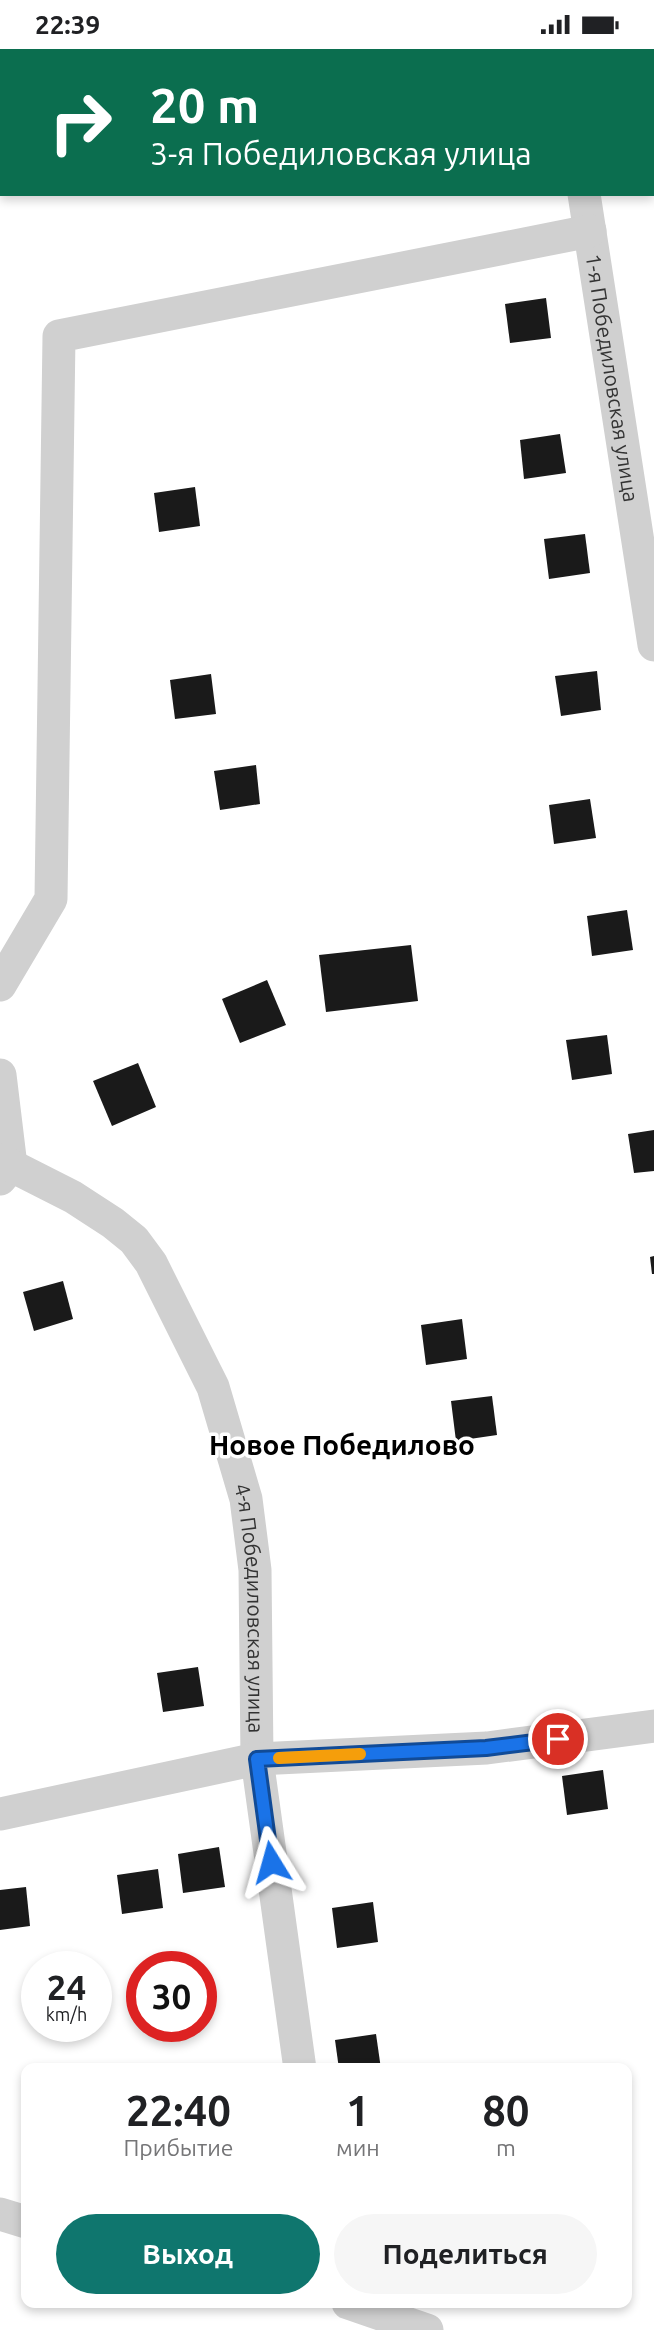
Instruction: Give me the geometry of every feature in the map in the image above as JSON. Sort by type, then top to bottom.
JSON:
[{"type":"street","name":"1-я Победиловская улица","points":[[584,196],[654,645]]},
{"type":"street","points":[[0,985],[51,899],[59,336],[590,231]]},
{"type":"street","points":[[0,1075],[4,1168]]},
{"type":"street","name":"4-я Победиловская улица","points":[[4,1168],[73,1197],[134,1240],[151,1263],[213,1387],[246,1499],[255,1570],[257,1759],[299,2063]]},
{"type":"street","points":[[0,1814],[257,1759],[486,1748],[654,1726]]},
{"type":"street","points":[[0,2214],[21,2220]]},
{"type":"street","points":[[363,2308],[427,2330]]},
{"type":"building","points":[[546,298],[551,338],[510,343],[505,304]]},
{"type":"building","points":[[560,434],[566,473],[524,479],[520,440]]},
{"type":"building","points":[[195,487],[200,526],[159,532],[154,493]]},
{"type":"building","points":[[585,534],[590,573],[549,579],[544,539]]},
{"type":"building","points":[[597,671],[601,710],[561,716],[555,676]]},
{"type":"building","points":[[211,674],[216,714],[175,719],[170,680]]},
{"type":"building","points":[[256,765],[260,804],[220,810],[214,771]]},
{"type":"building","points":[[590,799],[596,838],[554,844],[549,805]]},
{"type":"building","points":[[627,910],[633,950],[592,956],[587,916]]},
{"type":"building","points":[[411,945],[418,1001],[326,1012],[319,955]]},
{"type":"building","points":[[267,980],[286,1025],[240,1043],[222,999]]},
{"type":"building","points":[[607,1035],[612,1074],[572,1080],[566,1040]]},
{"type":"building","points":[[138,1063],[156,1107],[112,1126],[93,1081]]},
{"type":"building","points":[[654,1130],[654,1171],[634,1173],[628,1134]]},
{"type":"building","points":[[654,1256],[654,1274],[652,1274],[650,1257]]},
{"type":"building","points":[[63,1281],[73,1319],[34,1331],[23,1292]]},
{"type":"building","points":[[462,1319],[467,1359],[426,1365],[421,1325]]},
{"type":"building","points":[[492,1396],[497,1435],[456,1441],[451,1401]]},
{"type":"building","points":[[198,1667],[204,1706],[163,1712],[157,1673]]},
{"type":"building","points":[[603,1770],[608,1809],[567,1815],[562,1776]]},
{"type":"building","points":[[219,1847],[225,1887],[183,1893],[178,1854]]},
{"type":"building","points":[[158,1869],[163,1908],[122,1914],[117,1875]]},
{"type":"building","points":[[26,1887],[30,1926],[0,1930],[0,1890]]},
{"type":"building","points":[[373,1902],[378,1942],[337,1948],[332,1908]]},
{"type":"building","points":[[376,2034],[380,2063],[338,2063],[335,2040]]},
{"type":"slow traffic","points":[[279,1758],[360,1754]]},
{"type":"district","name":"Новое Победилово","points":[[342,1444]]},
{"type":"route","points":[[271,1862],[257,1759],[486,1748],[558,1739]]}]
